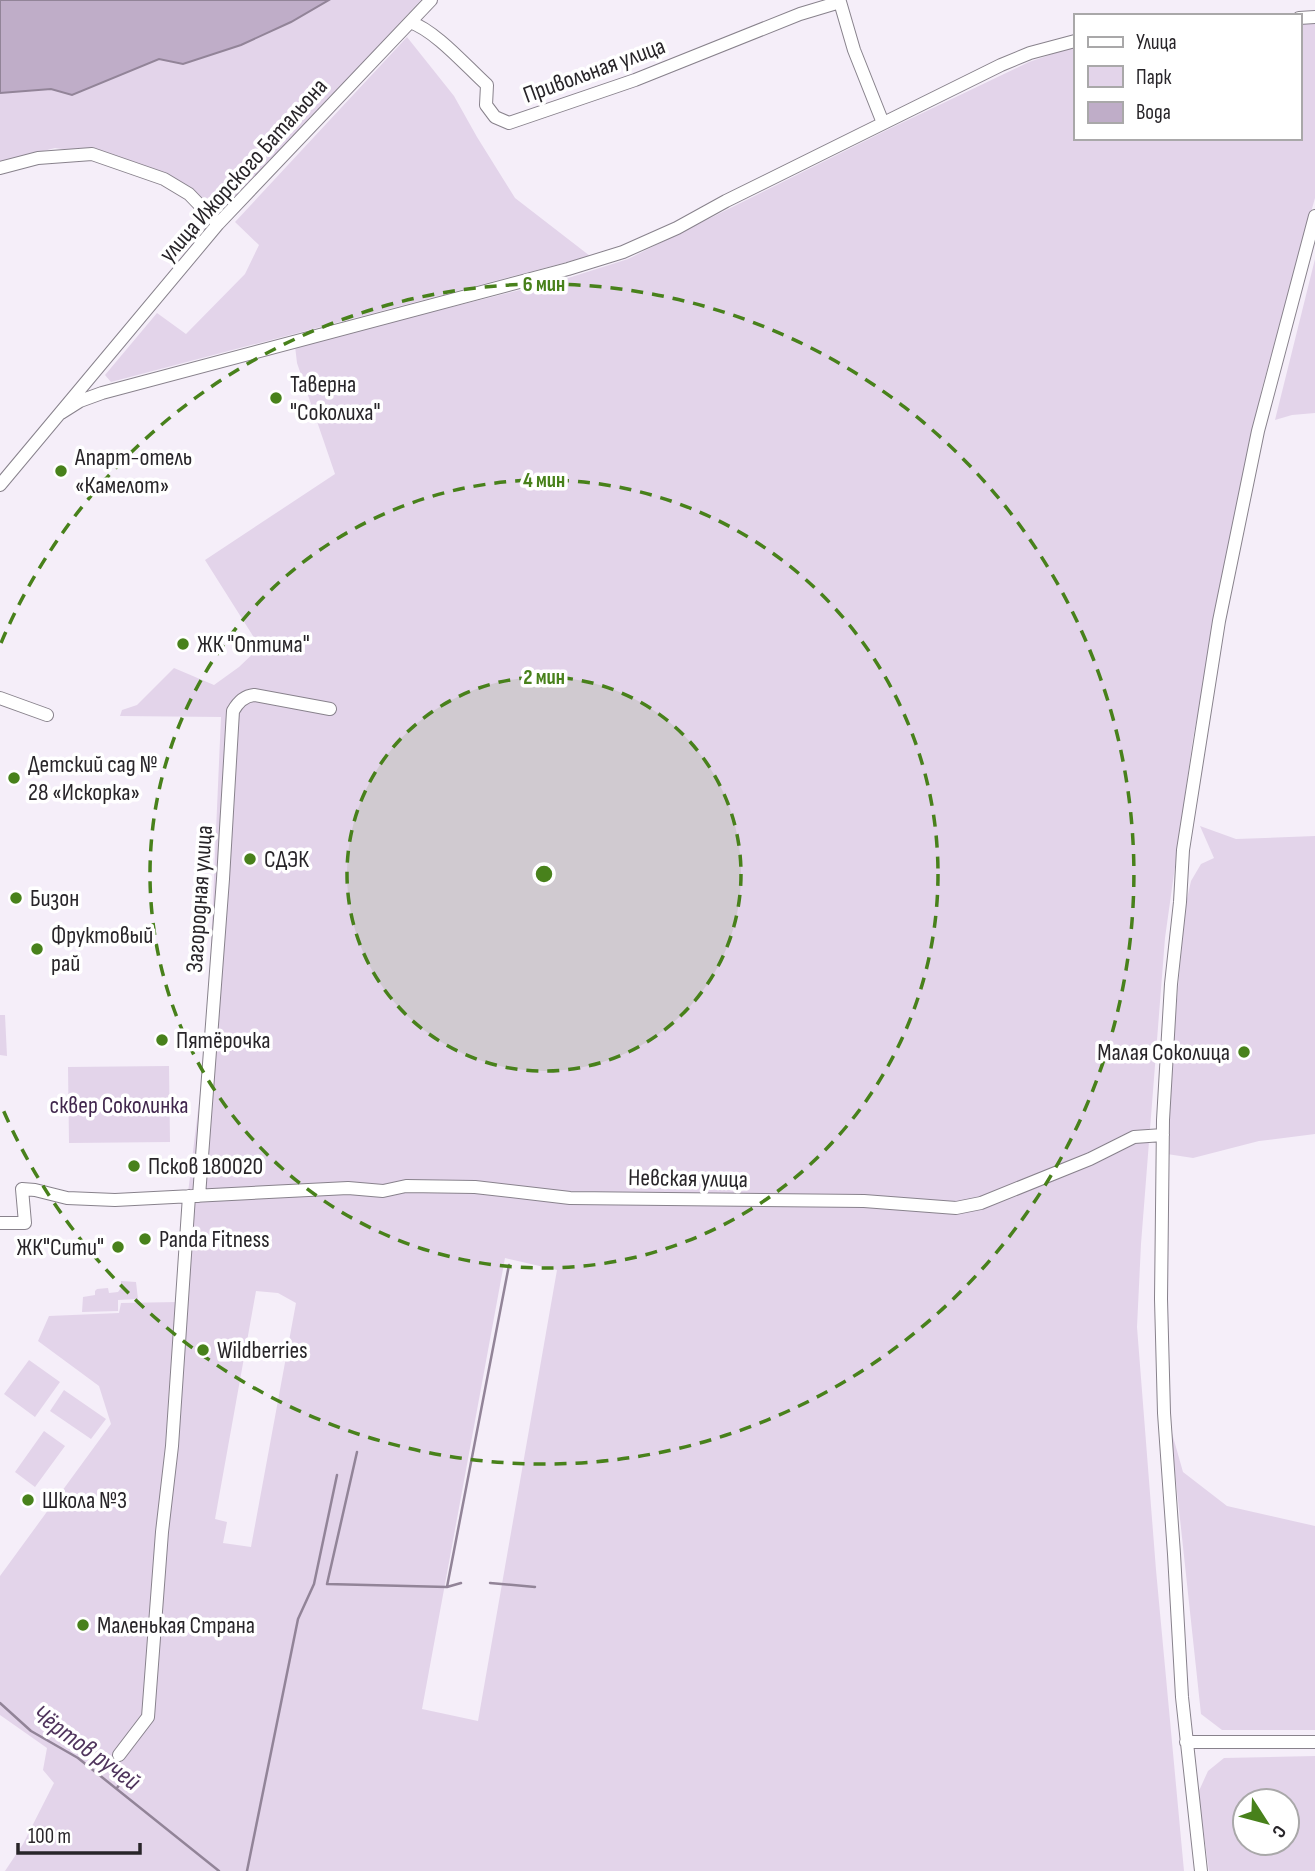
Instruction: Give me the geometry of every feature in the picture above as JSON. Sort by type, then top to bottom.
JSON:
[{"type":"street","name":"улица Ижорского Батальона","points":[[0,485],[218,223],[430,0]]},
{"type":"street","name":"Привольная улица","points":[[410,22],[433,34],[487,85],[486,105],[495,117],[509,123],[635,80],[800,14],[840,2],[854,50],[883,123]]},
{"type":"street","points":[[61,413],[80,401],[102,393],[623,252],[677,228],[1001,65],[1030,53],[1074,41]]},
{"type":"street","points":[[0,168],[38,158],[92,154],[164,179],[189,194],[218,223]]},
{"type":"street","points":[[1200,1871],[1185,1742],[1164,1413],[1161,1299],[1163,1135],[1171,984],[1183,850],[1219,621],[1258,431],[1315,216]]},
{"type":"street","points":[[93,375],[102,393]]},
{"type":"street","name":"Загородная улица","points":[[120,1755],[148,1717],[162,1532],[223,879],[233,711],[237,703],[254,695],[330,709]]},
{"type":"street","points":[[0,698],[47,715]]},
{"type":"street","name":"Невская улица","points":[[0,1223],[25,1223],[22,1189],[82,1200],[348,1188],[383,1191],[406,1186],[475,1187],[570,1198],[864,1201],[956,1208],[981,1203],[1090,1159],[1134,1137],[1163,1135]]},
{"type":"street","points":[[1185,1742],[1315,1742]]},
{"type":"green space","points":[[329,0],[421,0],[217,219],[177,180],[104,155],[55,148],[0,162],[0,93],[51,89],[72,95],[159,59],[183,64],[241,45],[291,22]]},
{"type":"green space","points":[[1301,23],[1315,24],[1315,198],[1262,388],[1193,738],[1165,938],[1141,1244],[1137,1327],[1184,1871],[5,1871],[23,1844],[54,1783],[43,1770],[47,1748],[0,1715],[0,1576],[111,1424],[99,1386],[38,1341],[49,1316],[119,1313],[121,1303],[178,1302],[207,1036],[221,717],[120,716],[122,710],[137,705],[174,668],[214,685],[260,647],[205,560],[335,474],[297,363],[295,346],[568,278],[628,259],[1029,62],[1074,48],[1074,140],[1301,140]],"holes":[[[505,1258],[557,1270],[478,1721],[422,1709]],[[256,1291],[278,1293],[296,1303],[251,1547],[223,1543],[227,1522],[215,1519]]]},
{"type":"green space","points":[[407,37],[454,96],[515,198],[590,256],[111,382],[105,375],[157,313],[186,334],[245,274],[259,245],[235,222]]},
{"type":"green space","points":[[1315,259],[1315,413],[1275,420]]},
{"type":"green space","points":[[1200,826],[1236,839],[1315,836],[1315,1134],[1259,1141],[1193,1158],[1167,1154],[1171,1069],[1185,908],[1191,881],[1201,864],[1214,858]]},
{"type":"green space","points":[[0,1015],[5,1015],[7,1056],[0,1055]]},
{"type":"green space","name":"сквер Соколинка","points":[[169,1066],[170,1142],[69,1143],[68,1067]]},
{"type":"green space","points":[[121,1281],[136,1282],[138,1299],[118,1300],[118,1311],[82,1312],[83,1297],[95,1295],[97,1289],[108,1288],[109,1293],[118,1292]]},
{"type":"green space","points":[[29,1360],[60,1382],[35,1417],[4,1394]]},
{"type":"green space","points":[[64,1390],[106,1419],[91,1439],[50,1411]]},
{"type":"green space","points":[[1170,1426],[1183,1472],[1227,1506],[1315,1526],[1315,1730],[1222,1730],[1201,1714]]},
{"type":"green space","points":[[44,1431],[65,1446],[35,1487],[15,1472]]},
{"type":"green space","points":[[1315,1756],[1315,1871],[1209,1871],[1198,1793],[1208,1771],[1224,1758]]},
{"type":"water","points":[[0,0],[329,0],[291,22],[241,45],[183,64],[159,59],[72,95],[51,89],[0,93]]},
{"type":"waterway","points":[[447,1587],[509,1265]]},
{"type":"waterway","points":[[357,1452],[327,1584],[447,1587],[461,1583]]},
{"type":"waterway","points":[[247,1871],[298,1619],[314,1584],[337,1475]]},
{"type":"waterway","points":[[490,1583],[535,1587]]},
{"type":"waterway","name":"Чёртов ручей","points":[[0,1703],[31,1731],[78,1758],[219,1871]]},
{"type":"waterway","points":[[117,1788],[123,1779]]},
{"type":"place","name":"Таверна \"Соколиха\"","points":[[276,398]]},
{"type":"place","name":"Апарт-отель «Камелот»","points":[[61,471]]},
{"type":"place","name":"ЖК \"Оптима\"","points":[[183,644]]},
{"type":"place","name":"Детский сад № 28 «Искорка»","points":[[14,778]]},
{"type":"place","name":"СДЭК","points":[[250,859]]},
{"type":"place","name":"Бизон","points":[[16,898]]},
{"type":"place","name":"Фруктовый рай","points":[[37,949]]},
{"type":"place","name":"Пятёрочка","points":[[162,1040]]},
{"type":"place","name":"Малая Соколица","points":[[1244,1052]]},
{"type":"place","name":"Псков 180020","points":[[134,1166]]},
{"type":"place","name":"Panda Fitness","points":[[145,1239]]},
{"type":"place","name":"ЖК\"Сити\"","points":[[118,1247]]},
{"type":"place","name":"Wildberries","points":[[203,1350]]},
{"type":"place","name":"Школа №3","points":[[28,1500]]},
{"type":"place","name":"Маленькая Страна","points":[[83,1625]]}]
